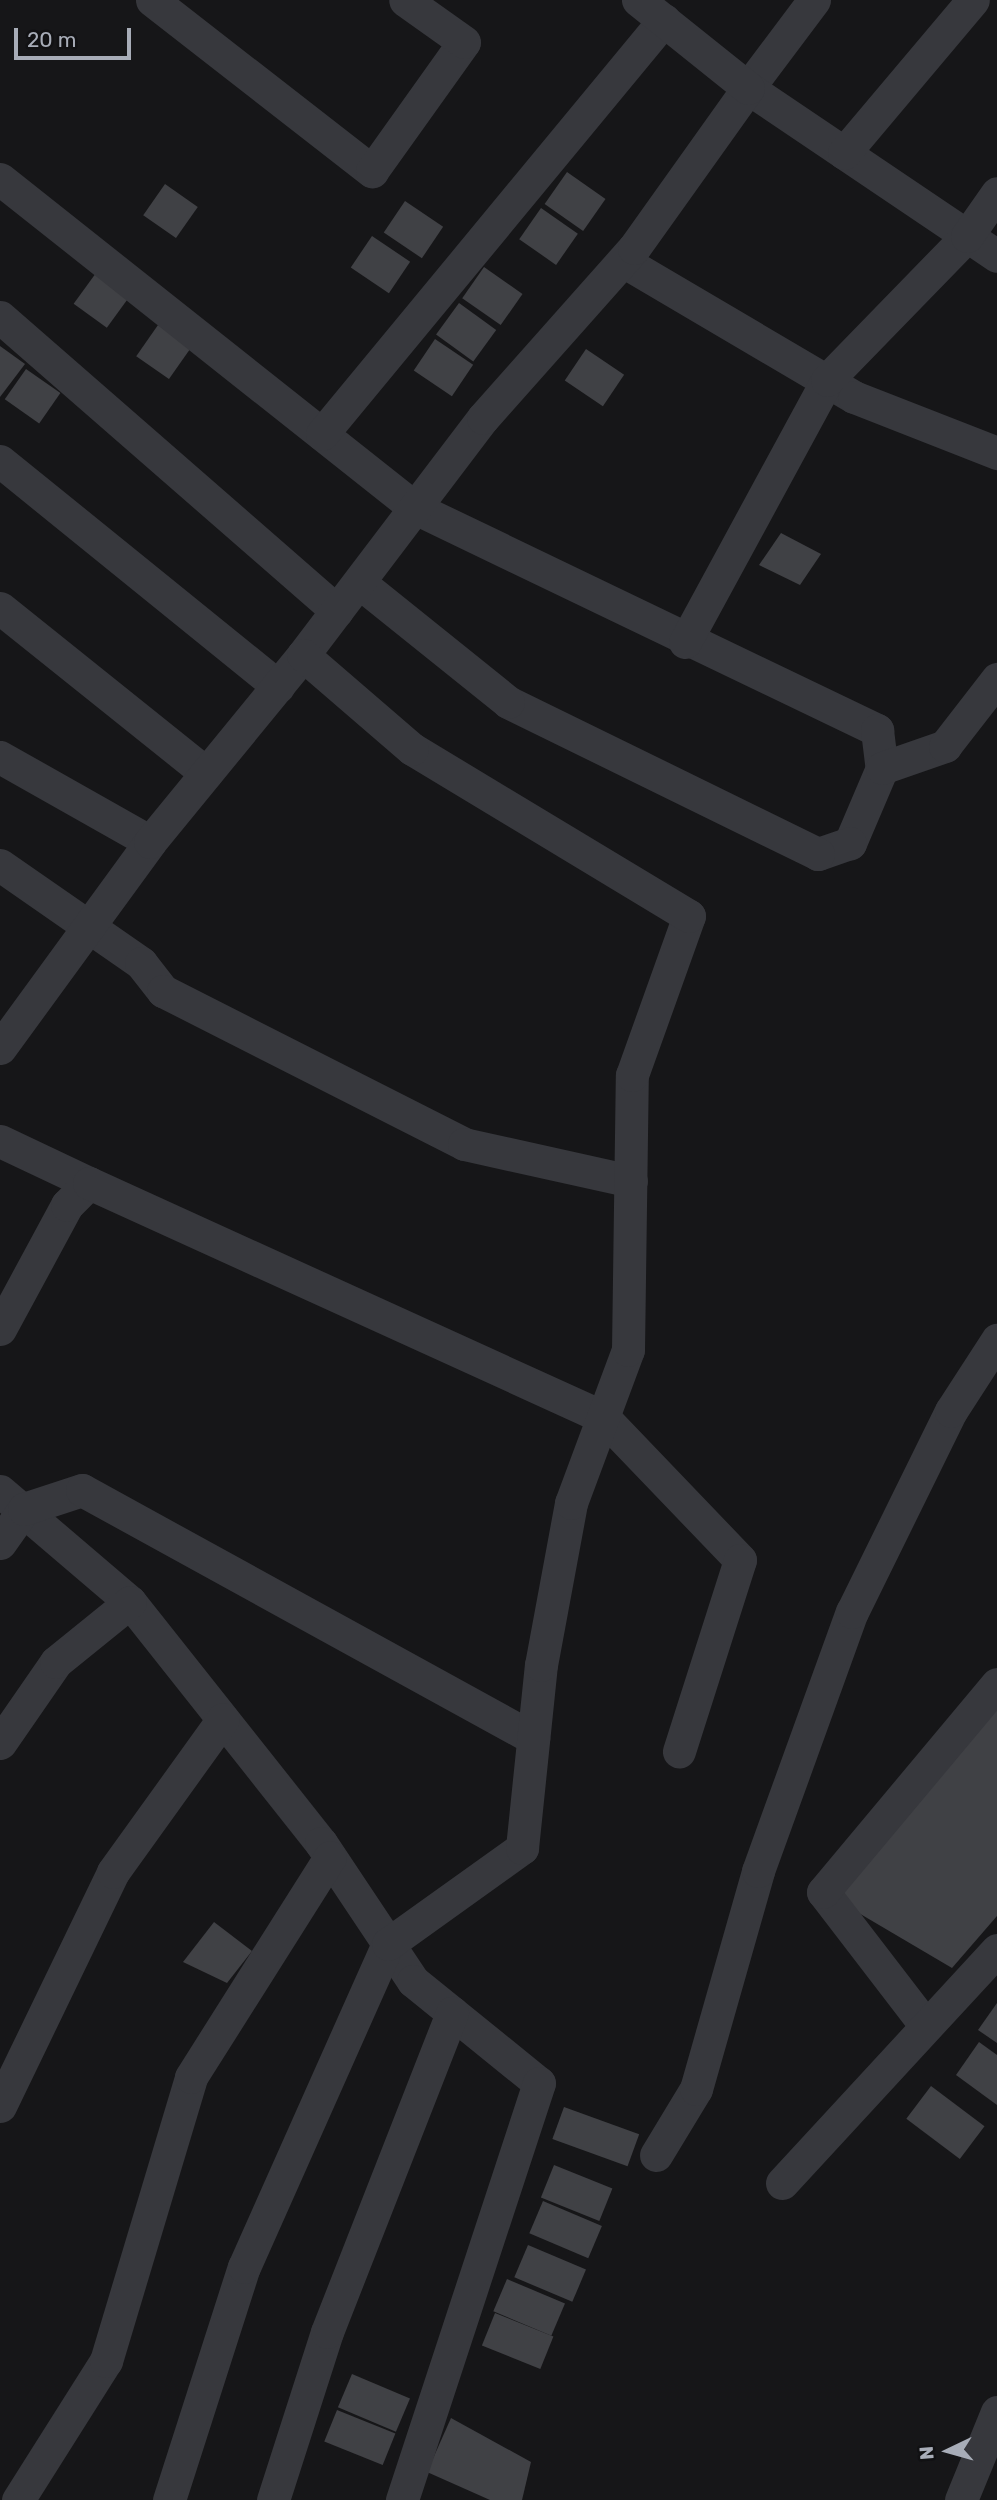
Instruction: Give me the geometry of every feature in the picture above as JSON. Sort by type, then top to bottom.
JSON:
[{"type":"street","points":[[152,0],[372,171],[464,42],[405,0]]},
{"type":"street","points":[[638,0],[748,88],[997,256]]},
{"type":"street","points":[[2,1042],[149,842],[303,655],[483,418],[623,261],[814,0]]},
{"type":"street","points":[[844,153],[973,0]]},
{"type":"street","points":[[322,434],[664,20]]},
{"type":"street","points":[[0,179],[415,508],[685,642],[877,730],[882,768],[850,843],[818,854],[508,702],[359,582]]},
{"type":"street","points":[[685,642],[827,380],[967,236],[997,194]]},
{"type":"street","points":[[623,261],[827,380],[997,453]]},
{"type":"street","points":[[0,317],[337,611]]},
{"type":"street","points":[[0,461],[278,686]]},
{"type":"street","points":[[0,608],[206,773]]},
{"type":"street","points":[[169,2500],[244,2267],[388,1944],[522,1848],[533,1738],[571,1503],[628,1350],[632,1075],[689,916],[412,749],[303,655]]},
{"type":"street","points":[[882,768],[945,746],[997,679]]},
{"type":"street","points":[[0,757],[149,842]]},
{"type":"street","points":[[0,864],[141,963],[163,991],[464,1144],[631,1181]]},
{"type":"street","points":[[0,1141],[603,1417],[740,1560],[679,1751]]},
{"type":"street","points":[[0,1329],[67,1205],[89,1183]]},
{"type":"street","points":[[656,2154],[696,2089],[758,1871],[852,1612],[951,1411],[997,1340]]},
{"type":"street","points":[[12,1500],[82,1490],[533,1738]]},
{"type":"street","points":[[0,1543],[12,1500]]},
{"type":"street","points":[[12,1500],[130,1602],[330,1857],[413,1981],[539,2083],[402,2500]]},
{"type":"street","points":[[0,1743],[56,1662],[130,1602]]},
{"type":"street","points":[[926,2026],[823,1892],[997,1684]]},
{"type":"street","points":[[0,2106],[113,1872],[223,1719]]},
{"type":"street","points":[[18,2500],[106,2361],[191,2077],[330,1857]]},
{"type":"street","points":[[782,2183],[997,1950]]},
{"type":"street","points":[[273,2500],[327,2332],[452,2013]]},
{"type":"street","points":[[961,2500],[997,2412]]},
{"type":"building","points":[[567,172],[606,199],[583,231],[545,204]]},
{"type":"building","points":[[165,184],[198,207],[176,238],[143,215]]},
{"type":"building","points":[[405,201],[443,227],[422,258],[384,233]]},
{"type":"building","points":[[541,208],[578,234],[556,265],[519,239]]},
{"type":"building","points":[[372,236],[410,262],[389,293],[351,268]]},
{"type":"building","points":[[484,267],[523,294],[501,325],[462,298]]},
{"type":"building","points":[[96,273],[129,297],[107,328],[74,304]]},
{"type":"building","points":[[459,303],[496,330],[473,362],[436,335]]},
{"type":"building","points":[[158,325],[191,348],[169,379],[136,356]]},
{"type":"building","points":[[435,339],[473,365],[452,396],[414,371]]},
{"type":"building","points":[[0,346],[25,364],[0,397]]},
{"type":"building","points":[[586,349],[624,375],[603,406],[565,381]]},
{"type":"building","points":[[26,369],[60,393],[39,423],[5,399]]},
{"type":"building","points":[[781,533],[821,554],[800,585],[759,565]]},
{"type":"building","points":[[997,1684],[997,1916],[952,1968],[823,1892]]},
{"type":"building","points":[[214,1922],[252,1951],[227,1983],[183,1962]]},
{"type":"building","points":[[997,2003],[997,2043],[978,2030]]},
{"type":"building","points":[[979,2042],[997,2055],[997,2105],[956,2075]]},
{"type":"building","points":[[931,2086],[985,2126],[960,2159],[906,2119]]},
{"type":"building","points":[[564,2107],[639,2134],[628,2166],[552,2139]]},
{"type":"building","points":[[554,2165],[612,2189],[599,2221],[541,2197]]},
{"type":"building","points":[[543,2201],[602,2226],[588,2258],[529,2233]]},
{"type":"building","points":[[528,2245],[586,2270],[572,2302],[514,2277]]},
{"type":"building","points":[[507,2279],[565,2304],[551,2336],[493,2311]]},
{"type":"building","points":[[495,2313],[553,2337],[540,2369],[482,2345]]},
{"type":"building","points":[[352,2374],[410,2399],[396,2432],[338,2407]]},
{"type":"building","points":[[337,2410],[395,2434],[383,2465],[324,2442]]},
{"type":"building","points":[[451,2418],[531,2462],[522,2500],[490,2500],[427,2472]]}]
